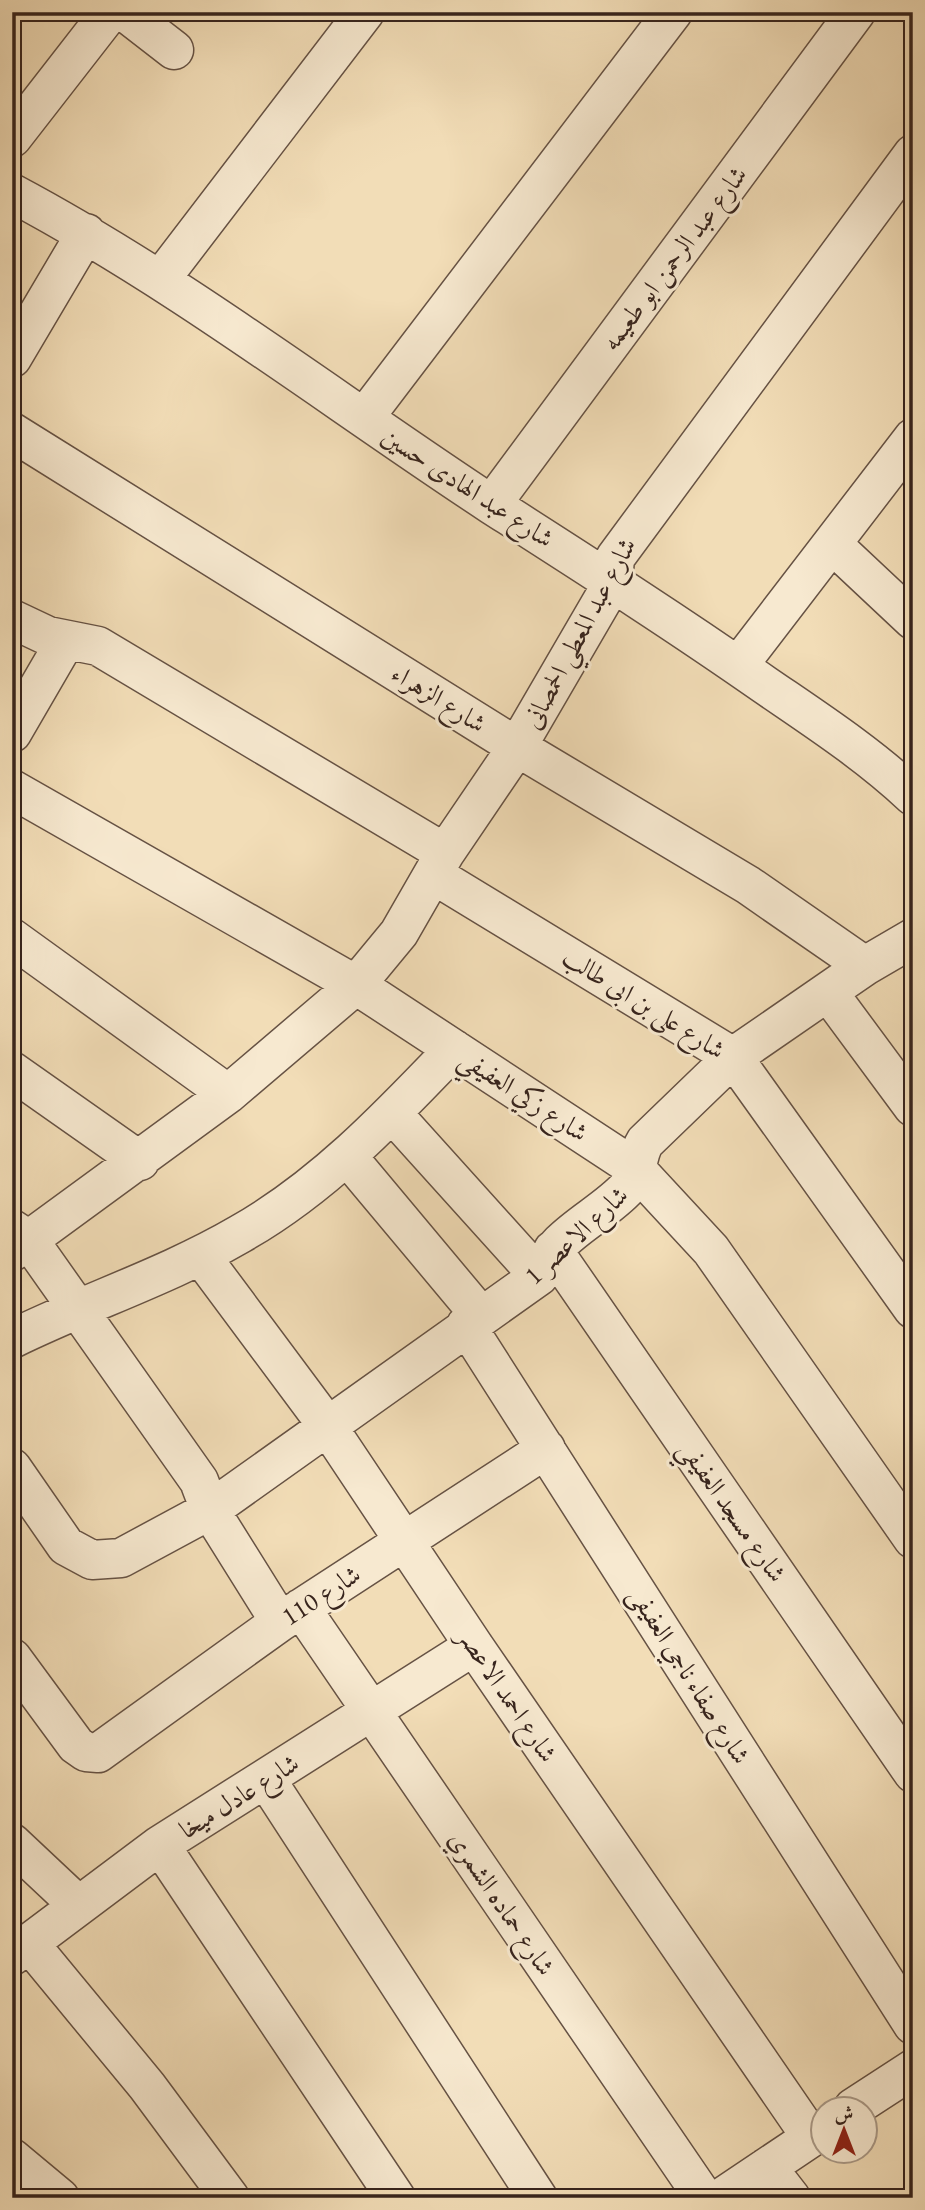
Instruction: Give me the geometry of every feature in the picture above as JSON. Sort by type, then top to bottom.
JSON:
[{"type":"street","points":[[12,138],[110,12]]},
{"type":"street","points":[[125,12],[174,50]]},
{"type":"street","points":[[160,280],[365,12]]},
{"type":"street","points":[[364,418],[673,12]]},
{"type":"street","name":"شارع عبد الرحمن ابو طعيمه","points":[[492,504],[856,12]]},
{"type":"street","name":"شارع عبد المعطي الحمصانى","points":[[18,1240],[139,1161],[229,1094],[356,985],[399,933],[440,864],[517,747],[613,582],[612,566],[620,551],[913,154]]},
{"type":"street","name":"شارع عبد الهادى حسين","points":[[12,193],[86,233],[160,280],[492,504],[613,582],[863,752],[913,796]]},
{"type":"street","points":[[12,358],[86,233]]},
{"type":"street","name":"شارع الزهراء","points":[[12,432],[517,747],[748,885],[864,966]]},
{"type":"street","points":[[738,666],[911,443]]},
{"type":"street","points":[[832,544],[913,620]]},
{"type":"street","name":"شارع على بن ابى طالب","points":[[12,619],[48,636],[83,641],[112,653],[440,864],[733,1058],[913,1309]]},
{"type":"street","points":[[12,733],[66,640]]},
{"type":"street","name":"شارع زكي العفيفي","points":[[12,789],[356,985],[635,1168],[711,1250],[913,1539]]},
{"type":"street","points":[[12,938],[229,1094]]},
{"type":"street","name":"شارع الاعصر 1","points":[[12,1468],[66,1546],[92,1560],[121,1558],[210,1510],[473,1320],[546,1263],[626,1190],[634,1177],[637,1154],[645,1142],[733,1058],[864,966],[913,938]]},
{"type":"street","points":[[828,992],[913,1107]]},
{"type":"street","points":[[12,1339],[76,1308],[201,1256],[279,1208],[347,1156],[454,1049]]},
{"type":"street","points":[[12,1071],[139,1161]]},
{"type":"street","name":"شارع مسجد العفيفي","points":[[392,1113],[546,1263],[913,1773]]},
{"type":"street","name":"شارع صفاء ناجي العفيفى","points":[[347,1156],[473,1320],[546,1449],[913,2025]]},
{"type":"street","name":"شارع حماده الشمري","points":[[18,1240],[76,1308],[199,1482],[210,1510],[290,1615],[372,1712],[704,2198]]},
{"type":"street","name":"شارع احمد الاعصر","points":[[201,1256],[326,1424],[474,1646],[810,2123]]},
{"type":"street","name":"شارع 110","points":[[12,1658],[76,1745],[92,1753],[103,1750],[290,1615],[546,1449]]},
{"type":"street","name":"شارع عادل ميخا","points":[[20,1949],[160,1845],[474,1646]]},
{"type":"street","points":[[266,1779],[538,2198]]},
{"type":"street","points":[[12,1843],[78,1905]]},
{"type":"street","points":[[160,1845],[396,2198]]},
{"type":"street","points":[[20,1949],[147,2086],[230,2198]]},
{"type":"street","points":[[876,2094],[913,2069]]},
{"type":"street","points":[[720,2198],[810,2138]]},
{"type":"street","points":[[12,2158],[60,2198]]},
{"type":"street","points":[[767,2167],[791,2198]]}]
